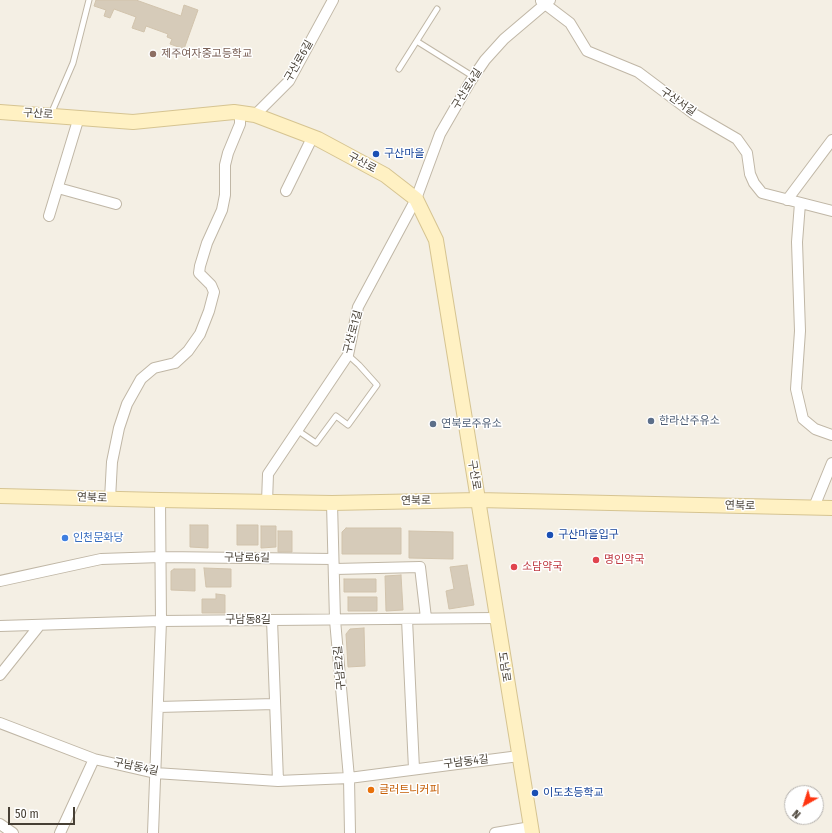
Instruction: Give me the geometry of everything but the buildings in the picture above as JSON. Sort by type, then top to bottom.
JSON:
[{"type":"main road","name":"구산로","points":[[0,112],[133,122],[240,113],[255,115],[313,136],[385,175],[416,199],[436,240],[478,500]]},
{"type":"main road","name":"연북로","points":[[0,496],[332,503],[478,500],[832,508]]},
{"type":"main road","name":"도남로","points":[[478,500],[531,830]]},
{"type":"street","name":"구산로6길","points":[[255,115],[290,81],[333,0]]},
{"type":"street","name":"구산로4길","points":[[416,199],[440,134],[474,77],[504,39],[545,1]]},
{"type":"street","name":"구산서길","points":[[545,1],[570,23],[587,52],[638,72],[694,114],[737,140],[747,153],[750,174],[754,183],[762,193],[832,211]]},
{"type":"street","points":[[110,499],[112,462],[119,428],[127,404],[141,379],[154,368],[175,363],[188,351],[200,334],[209,311],[214,292],[211,285],[199,273],[200,266],[222,210],[225,195],[225,165],[228,153],[240,124],[240,113]]},
{"type":"street","points":[[50,216],[79,117]]},
{"type":"street","points":[[286,191],[313,136]]},
{"type":"street","points":[[787,200],[832,140]]},
{"type":"street","points":[[58,188],[116,204]]},
{"type":"street","name":"구산로1길","points":[[267,502],[268,474],[348,355],[358,307],[416,199]]},
{"type":"street","points":[[800,203],[797,242],[800,331],[796,389],[803,419],[815,430],[832,435]]},
{"type":"street","points":[[814,507],[832,463]]},
{"type":"street","points":[[153,833],[161,621],[160,500]]},
{"type":"street","name":"구남로2길","points":[[332,503],[335,620],[349,778],[350,833]]},
{"type":"street","name":"구남로6길","points":[[0,581],[101,559],[161,557],[420,567],[426,618]]},
{"type":"street","points":[[407,618],[414,769]]},
{"type":"street","name":"구남동8길","points":[[0,626],[39,626],[161,621],[497,618]]},
{"type":"street","points":[[272,620],[278,781]]},
{"type":"street","points":[[0,675],[39,626]]},
{"type":"street","points":[[158,707],[275,704]]},
{"type":"street","name":"구남동4길","points":[[0,722],[94,758],[155,772],[278,781],[349,778],[519,756]]},
{"type":"street","points":[[60,833],[94,758]]},
{"type":"street","points":[[0,824],[13,833]]},
{"type":"street","points":[[495,833],[531,830]]},
{"type":"lane","points":[[50,115],[73,63],[89,0]]},
{"type":"lane","points":[[399,69],[418,42],[437,9]]},
{"type":"lane","points":[[418,42],[474,77]]},
{"type":"lane","points":[[297,430],[316,443],[336,416],[348,424],[377,385],[348,355]]},
{"type":"place","name":"제주여자중고등학교","points":[[153,54]]},
{"type":"place","name":"구산마을","points":[[376,154]]},
{"type":"place","name":"한라산주유소","points":[[651,421]]},
{"type":"place","name":"연북로주유소","points":[[433,424]]},
{"type":"place","name":"구산마을입구","points":[[550,535]]},
{"type":"place","name":"인천문화당","points":[[65,538]]},
{"type":"place","name":"명인약국","points":[[596,560]]},
{"type":"place","name":"소담약국","points":[[514,567]]},
{"type":"place","name":"글러트니커피","points":[[371,790]]},
{"type":"place","name":"이도초등학교","points":[[535,793]]}]
